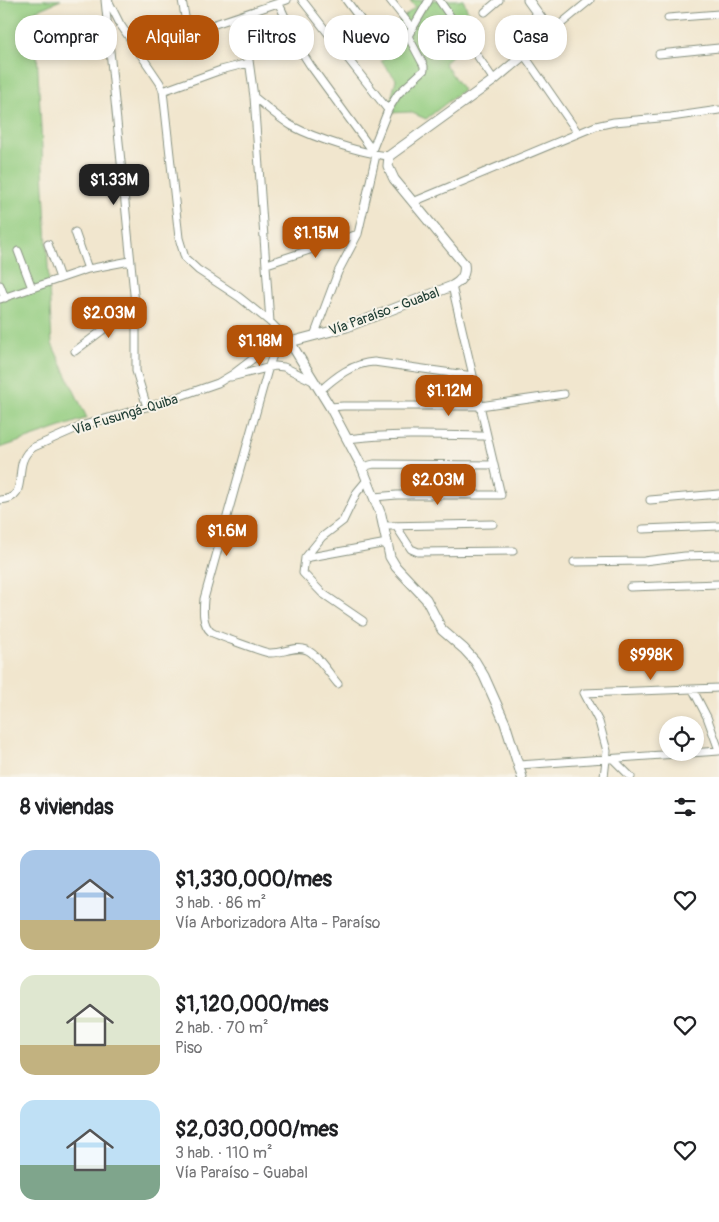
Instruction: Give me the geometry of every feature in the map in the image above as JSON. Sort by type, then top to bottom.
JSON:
[{"type":"street","points":[[106,0],[127,35]]},
{"type":"street","points":[[106,0],[136,314],[136,371],[147,407]]},
{"type":"street","points":[[182,0],[185,15]]},
{"type":"street","points":[[246,15],[287,0]]},
{"type":"street","points":[[302,0],[388,110]]},
{"type":"street","points":[[346,0],[357,15]]},
{"type":"street","points":[[390,0],[412,28]]},
{"type":"street","points":[[314,336],[338,272],[358,234],[373,153],[388,110],[402,89],[424,70],[424,66],[408,36],[429,0]]},
{"type":"street","points":[[439,0],[494,80]]},
{"type":"street","points":[[485,12],[499,0]]},
{"type":"street","points":[[528,0],[539,15]]},
{"type":"street","points":[[567,19],[590,0]]},
{"type":"street","points":[[279,4],[301,51],[373,153]]},
{"type":"street","points":[[668,18],[719,14]]},
{"type":"street","points":[[659,54],[719,48]]},
{"type":"street","points":[[144,60],[160,82],[163,91],[179,238],[185,258],[198,270],[239,297],[270,322],[290,342],[330,407],[362,467],[381,515],[390,557],[396,567],[426,599],[442,630],[475,661],[484,676],[505,723],[522,777]]},
{"type":"street","points":[[248,60],[254,97],[270,322]]},
{"type":"street","points":[[254,97],[292,126],[338,143],[389,156],[494,80],[518,60]]},
{"type":"street","points":[[527,60],[578,133]]},
{"type":"street","points":[[163,91],[221,70],[248,63]]},
{"type":"street","points":[[413,202],[578,133],[614,122],[671,117],[719,110]]},
{"type":"street","name":"Vía Paraíso - Guabal","points":[[290,342],[347,327],[452,286],[463,277],[464,264],[389,170],[389,156]]},
{"type":"street","points":[[75,232],[88,269]]},
{"type":"street","points":[[267,264],[358,234]]},
{"type":"street","points":[[48,244],[60,278]]},
{"type":"street","points":[[18,251],[32,288]]},
{"type":"street","points":[[0,285],[2,298],[88,269],[130,261]]},
{"type":"street","points":[[374,497],[397,495],[501,495],[452,286]]},
{"type":"street","points":[[75,351],[107,327],[136,314]]},
{"type":"street","points":[[226,379],[267,348],[290,342]]},
{"type":"street","points":[[277,344],[269,366],[204,599],[203,614],[206,624],[212,632],[257,649],[274,653],[300,648],[312,653],[338,684]]},
{"type":"street","points":[[320,391],[347,370],[367,362],[473,376]]},
{"type":"street","points":[[226,379],[269,366],[284,367],[314,382]]},
{"type":"street","name":"Vía Fusungá-Quiba","points":[[0,500],[9,499],[17,492],[20,484],[22,462],[26,452],[84,425],[147,407],[226,379]]},
{"type":"street","points":[[330,407],[480,406],[564,394]]},
{"type":"street","points":[[347,439],[416,434],[487,436]]},
{"type":"street","points":[[362,467],[374,464],[494,465]]},
{"type":"street","points":[[363,620],[322,593],[303,573],[306,558],[322,537],[343,521],[357,492],[367,480]]},
{"type":"street","points":[[650,500],[719,494]]},
{"type":"street","points":[[383,526],[493,524]]},
{"type":"street","points":[[396,526],[410,549],[418,552],[513,551]]},
{"type":"street","points":[[643,529],[719,526]]},
{"type":"street","points":[[306,558],[387,543]]},
{"type":"street","points":[[574,562],[644,561],[685,556],[719,555]]},
{"type":"street","points":[[630,588],[719,584]]},
{"type":"street","points":[[631,777],[610,759],[598,722],[584,693],[719,688]]},
{"type":"street","points":[[519,765],[719,751],[693,690]]},
{"type":"street","points":[[604,777],[610,759]]},
{"type":"green space","points":[[0,0],[61,0],[35,11],[35,15],[15,15],[15,60],[38,60],[52,344],[87,418],[0,448]]},
{"type":"green space","points":[[410,0],[463,0],[470,15],[418,15],[418,60],[447,60],[444,63],[463,90],[426,119],[410,112],[388,113],[396,79],[381,61],[408,60],[408,15],[406,15],[415,7]]}]
